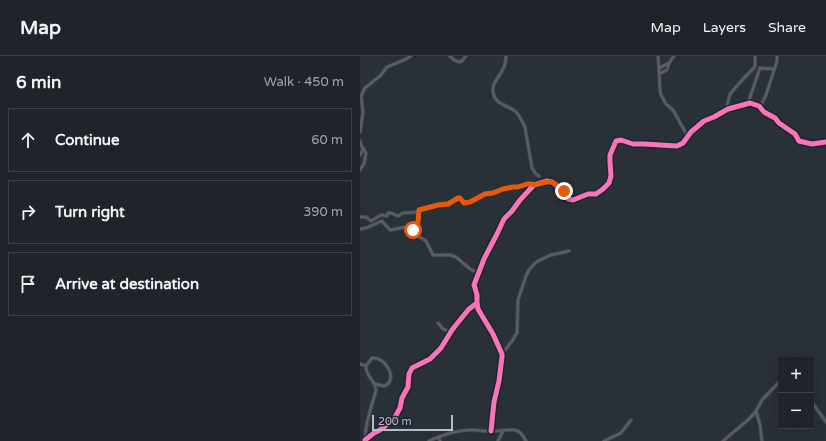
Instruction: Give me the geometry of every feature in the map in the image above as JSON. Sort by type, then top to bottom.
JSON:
[{"type":"street","points":[[360,132],[363,110],[361,96],[365,88],[380,76],[387,67],[411,56]]},
{"type":"street","points":[[450,56],[458,62],[466,56]]},
{"type":"street","points":[[506,56],[503,68],[494,83],[494,96],[500,104],[510,108],[518,114],[520,120],[524,124],[532,168],[533,171],[539,176]]},
{"type":"street","points":[[658,56],[660,91],[664,101],[673,110],[688,135]]},
{"type":"street","points":[[659,68],[668,63],[674,56]]},
{"type":"street","points":[[726,110],[730,94],[742,79],[754,68],[755,56]]},
{"type":"street","points":[[760,107],[766,95],[777,56]]},
{"type":"street","points":[[659,74],[667,70],[668,63]]},
{"type":"street","points":[[748,104],[760,68],[774,69]]},
{"type":"street","points":[[411,229],[418,222],[419,210],[424,208],[448,204],[458,198],[460,198],[464,203],[470,202],[485,194],[527,184],[534,185],[547,181],[552,182],[562,189],[570,200],[588,194],[596,194],[603,189],[610,180],[610,155],[616,141],[621,140],[633,144],[677,146],[683,143],[688,135],[704,121],[726,110],[748,104],[757,105],[764,112],[776,118],[779,123],[795,134],[799,141],[812,144],[826,142]]},
{"type":"street","points":[[360,141],[366,153],[364,164],[360,170]]},
{"type":"street","points":[[360,155],[363,148]]},
{"type":"street","points":[[491,431],[493,407],[499,381],[502,354],[493,334],[479,311],[474,285],[484,259],[504,219],[534,185]]},
{"type":"street","points":[[360,217],[366,217],[370,221],[381,215],[386,216],[387,213],[398,216],[403,212],[419,212]]},
{"type":"street","points":[[360,229],[382,221],[390,230],[406,227],[411,229],[426,241],[433,255],[450,255],[456,257],[470,269],[478,273]]},
{"type":"street","points":[[502,354],[517,333],[518,300],[529,270],[536,262],[540,260],[551,255],[569,251]]},
{"type":"street","points":[[366,441],[374,433],[392,421],[399,410],[402,398],[408,387],[410,372],[415,367],[430,359],[441,348],[451,332],[469,309],[477,303]]},
{"type":"street","points":[[438,323],[443,329],[451,332]]},
{"type":"street","points":[[366,366],[372,358],[377,358],[381,360],[389,369],[391,376],[388,384],[384,386],[375,384]]},
{"type":"street","points":[[360,364],[366,366]]},
{"type":"street","points":[[366,366],[368,374],[375,384],[376,390],[366,429],[366,441]]},
{"type":"street","points":[[723,441],[746,422],[756,411],[762,400],[778,383]]},
{"type":"street","points":[[814,405],[826,422]]},
{"type":"street","points":[[756,411],[762,441]]},
{"type":"street","points":[[604,441],[621,433],[631,420]]},
{"type":"street","points":[[430,441],[462,430],[474,430],[517,431],[520,432],[526,441]]},
{"type":"street","points":[[498,441],[503,431]]},
{"type":"street","points":[[439,437],[440,441]]},
{"type":"cycle path","points":[[491,431],[502,354],[493,334],[478,309],[477,295],[474,285],[484,259],[504,219],[534,185],[547,181],[552,182],[564,191],[568,199],[573,200],[588,194],[596,194],[609,183],[611,176],[610,155],[616,141],[621,140],[633,144],[677,146],[683,143],[691,132],[704,121],[728,109],[750,103],[759,106],[764,112],[775,118],[779,123],[795,134],[799,141],[812,144],[826,142]]},
{"type":"cycle path","points":[[365,440],[394,419],[408,387],[409,374],[412,368],[430,359],[441,348],[452,330],[469,309],[477,303]]},
{"type":"route","points":[[413,230],[411,229],[418,222],[419,210],[442,204],[445,205],[458,198],[460,198],[464,203],[470,202],[487,193],[493,193],[503,189],[527,184],[534,185],[547,181],[555,183],[564,191]]}]
